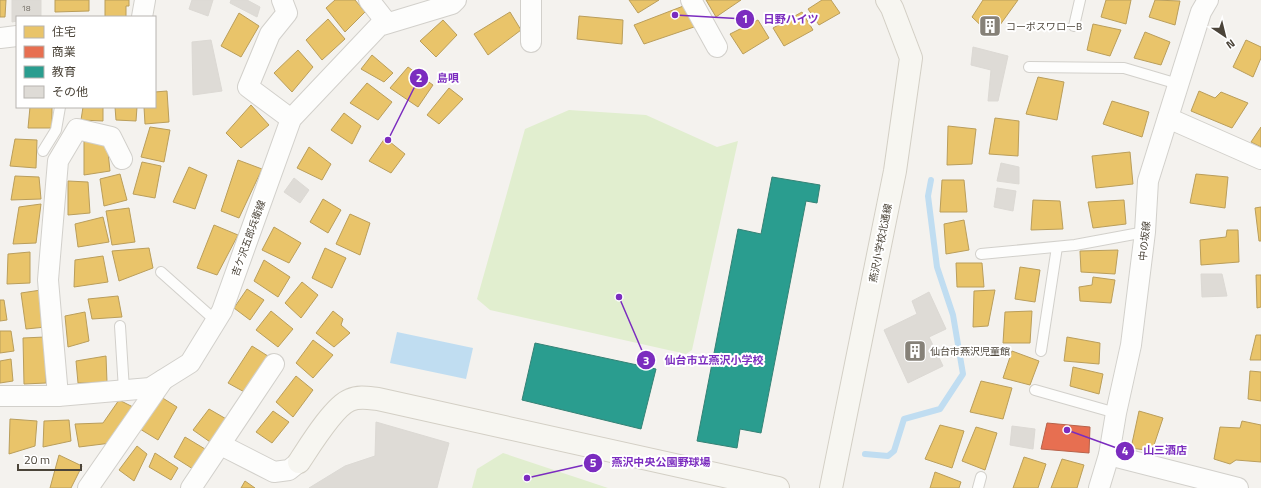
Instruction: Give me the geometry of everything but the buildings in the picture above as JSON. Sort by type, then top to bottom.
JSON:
[{"type":"street","points":[[142,16],[145,0]]},
{"type":"street","points":[[282,0],[287,13],[270,34],[248,87],[291,118]]},
{"type":"street","points":[[369,0],[387,23]]},
{"type":"street","name":"吉ケ沢五郎兵衛線","points":[[0,396],[58,396],[150,388],[190,363],[222,311],[291,118],[379,26],[452,4],[456,0]]},
{"type":"street","points":[[531,0],[532,42]]},
{"type":"street","points":[[691,0],[717,47]]},
{"type":"street","name":"燕沢小学校北通線","points":[[831,488],[895,171],[911,58],[892,8],[887,0]]},
{"type":"street","name":"中の坂線","points":[[1099,488],[1109,455],[1116,412],[1132,345],[1145,232],[1148,181],[1178,84],[1202,12],[1208,0]]},
{"type":"street","points":[[0,38],[16,36]]},
{"type":"street","points":[[1168,118],[1261,159]]},
{"type":"street","points":[[58,396],[48,280],[58,161],[77,129],[111,137],[122,159]]},
{"type":"street","points":[[191,488],[274,364]]},
{"type":"street","points":[[88,488],[163,380]]},
{"type":"street","points":[[220,445],[274,472],[289,470],[298,462],[324,425],[339,408],[348,400],[359,397],[378,399],[778,488]]},
{"type":"street","points":[[1109,455],[1238,488]]},
{"type":"lane","points":[[1074,26],[1080,0]]},
{"type":"lane","points":[[1029,67],[1124,68],[1178,84]]},
{"type":"lane","points":[[43,151],[56,130],[60,108]]},
{"type":"lane","points":[[980,254],[1076,245],[1145,232]]},
{"type":"lane","points":[[1041,351],[1057,247]]},
{"type":"lane","points":[[161,272],[216,320]]},
{"type":"lane","points":[[120,326],[124,390]]},
{"type":"lane","points":[[1035,390],[1116,412]]},
{"type":"lane","points":[[978,488],[981,477]]},
{"type":"green space","points":[[569,110],[646,115],[717,147],[738,141],[692,350],[686,354],[490,310],[477,299],[525,129]]},
{"type":"green space","points":[[503,453],[608,488],[472,488],[477,469]]},
{"type":"water","points":[[397,332],[473,348],[466,379],[390,363]]},
{"type":"waterway","points":[[865,454],[888,456],[894,451],[904,419],[940,409],[963,374],[953,315],[937,267],[928,196],[931,180]]},
{"type":"place","name":"日野ハイツ","points":[[675,15]]},
{"type":"place","name":"コーポスワローB","points":[[990,26]]},
{"type":"place","name":"島唄","points":[[388,140]]},
{"type":"place","name":"仙台市立燕沢小学校","points":[[619,297]]},
{"type":"place","name":"仙台市燕沢児童館","points":[[915,351]]},
{"type":"place","name":"山三酒店","points":[[1067,430]]},
{"type":"place","name":"燕沢中央公園野球場","points":[[527,478]]}]
